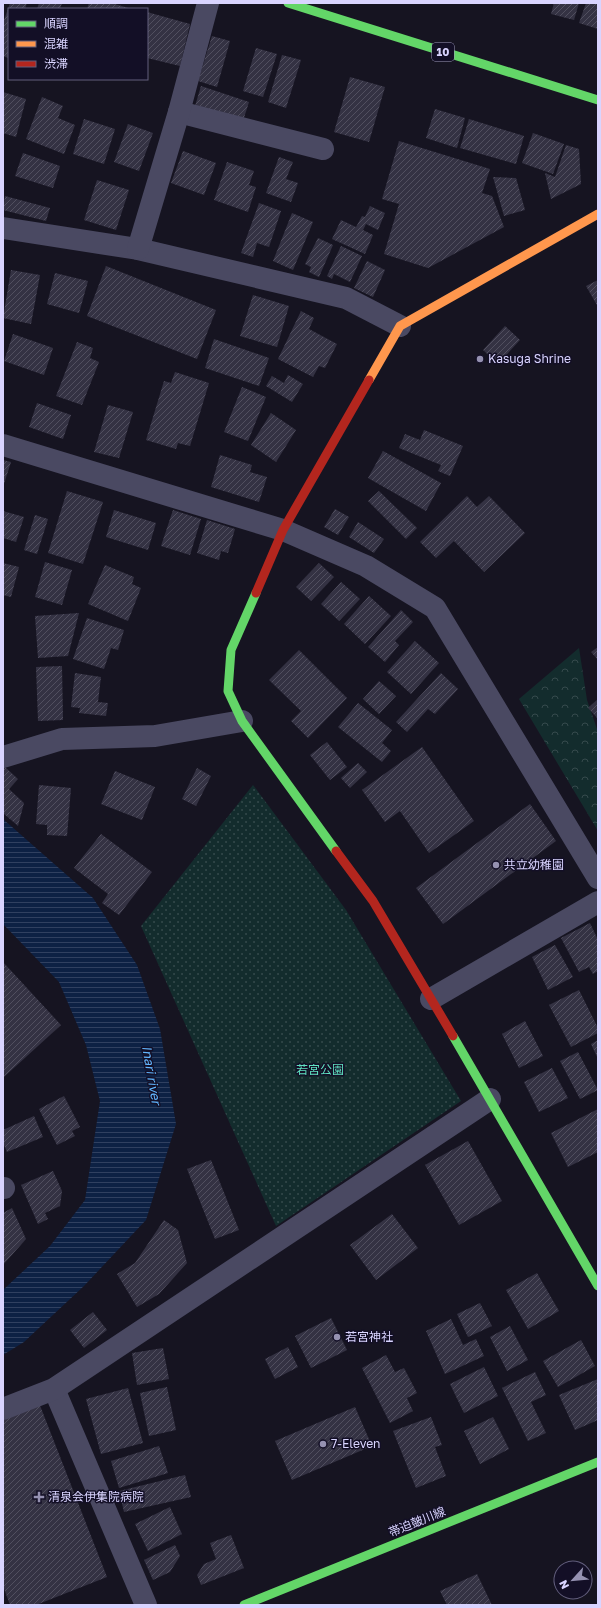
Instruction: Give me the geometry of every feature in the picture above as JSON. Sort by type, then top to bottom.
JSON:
[{"type":"main road","name":"10","points":[[297,4],[598,100]]},
{"type":"main road","points":[[598,214],[400,326],[283,530],[231,650],[228,691],[242,721],[373,901],[598,1286]]},
{"type":"main road","name":"帯迫皷川線","points":[[244,1605],[598,1462]]},
{"type":"street","points":[[138,249],[179,112],[208,3]]},
{"type":"street","points":[[179,112],[323,149]]},
{"type":"street","points":[[3,228],[138,249],[346,298],[400,326]]},
{"type":"street","points":[[3,445],[283,530],[366,566],[435,608],[598,878]]},
{"type":"street","points":[[3,757],[62,739],[156,736],[242,721]]},
{"type":"street","points":[[431,999],[598,902]]},
{"type":"street","points":[[3,1409],[54,1389],[490,1099]]},
{"type":"street","points":[[54,1389],[146,1605]]},
{"type":"green space","points":[[579,648],[587,700],[598,732],[598,831],[519,699]]},
{"type":"green space","name":"若宮公園","points":[[253,785],[346,910],[461,1101],[276,1226],[141,926]]},
{"type":"water","name":"Inari river","points":[[3,819],[93,898],[137,965],[160,1029],[176,1124],[146,1220],[84,1286],[24,1342],[3,1355],[3,1290],[50,1246],[85,1200],[100,1101],[86,1045],[59,982],[3,924]]},
{"type":"building","points":[[10,3],[27,3],[25,8],[8,8]]},
{"type":"building","points":[[39,3],[62,3],[60,8],[37,8]]},
{"type":"building","points":[[89,3],[111,3],[128,8],[87,8]]},
{"type":"building","points":[[554,3],[579,3],[574,20],[551,14]]},
{"type":"building","points":[[586,3],[598,3],[598,29],[579,23]]},
{"type":"building","points":[[8,9],[8,58],[3,56],[3,23]]},
{"type":"building","points":[[148,12],[190,24],[180,66],[148,58]]},
{"type":"building","points":[[212,36],[230,41],[217,87],[198,81]]},
{"type":"building","points":[[256,48],[277,54],[263,97],[243,91]]},
{"type":"building","points":[[282,55],[301,60],[286,108],[268,102]]},
{"type":"building","points":[[350,77],[385,87],[369,142],[334,132]]},
{"type":"building","points":[[201,86],[249,102],[243,121],[195,106]]},
{"type":"building","points":[[3,92],[26,99],[16,137],[3,133]]},
{"type":"building","points":[[42,97],[63,106],[58,118],[75,125],[64,154],[26,139]]},
{"type":"building","points":[[435,109],[465,118],[457,148],[426,138]]},
{"type":"building","points":[[84,119],[115,129],[104,164],[73,154]]},
{"type":"building","points":[[469,119],[524,136],[516,164],[460,148]]},
{"type":"building","points":[[128,124],[153,133],[139,171],[114,162]]},
{"type":"building","points":[[533,133],[564,144],[553,174],[522,163]]},
{"type":"building","points":[[399,141],[490,169],[482,193],[492,196],[504,227],[428,268],[384,254],[399,204],[382,199]]},
{"type":"building","points":[[566,145],[579,149],[581,184],[551,199],[545,173],[555,177]]},
{"type":"building","points":[[183,151],[216,163],[204,195],[171,183]]},
{"type":"building","points":[[23,153],[60,166],[53,188],[15,176]]},
{"type":"building","points":[[279,157],[293,162],[286,179],[298,183],[291,202],[266,193]]},
{"type":"building","points":[[227,162],[254,171],[249,185],[256,187],[248,212],[214,200]]},
{"type":"building","points":[[493,177],[516,178],[525,210],[504,216]]},
{"type":"building","points":[[97,180],[129,190],[116,230],[84,220]]},
{"type":"building","points":[[5,196],[50,208],[46,221],[3,210]]},
{"type":"building","points":[[259,203],[281,211],[269,247],[257,243],[253,257],[241,253]]},
{"type":"building","points":[[370,206],[385,213],[378,230],[366,224],[363,230],[373,235],[365,254],[332,239],[341,220],[356,227],[362,216],[365,217]]},
{"type":"building","points":[[292,213],[313,222],[293,270],[273,261]]},
{"type":"building","points":[[318,238],[333,245],[319,277],[309,272],[311,267],[305,264]]},
{"type":"building","points":[[341,246],[362,256],[350,282],[334,274],[332,279],[327,276]]},
{"type":"building","points":[[367,261],[385,270],[373,297],[354,288]]},
{"type":"building","points":[[106,266],[216,310],[197,359],[87,316]]},
{"type":"building","points":[[11,270],[40,275],[31,324],[3,318]]},
{"type":"building","points":[[55,273],[88,281],[79,313],[47,304]]},
{"type":"building","points":[[598,280],[598,307],[586,286]]},
{"type":"building","points":[[253,295],[289,306],[277,347],[240,336]]},
{"type":"building","points":[[301,311],[314,318],[309,329],[337,344],[325,368],[319,366],[313,377],[278,359]]},
{"type":"building","points":[[505,326],[520,340],[498,364],[483,350]]},
{"type":"building","points":[[13,334],[53,348],[44,375],[4,361]]},
{"type":"building","points":[[214,339],[269,358],[259,386],[205,368]]},
{"type":"building","points":[[77,342],[93,348],[90,358],[99,362],[82,405],[56,396]]},
{"type":"building","points":[[175,372],[209,383],[190,446],[178,443],[176,449],[146,440],[164,381],[171,383]]},
{"type":"building","points":[[288,375],[303,384],[292,402],[266,386],[272,376],[284,383]]},
{"type":"building","points":[[242,387],[266,397],[248,441],[224,432]]},
{"type":"building","points":[[37,403],[71,415],[63,439],[29,427]]},
{"type":"building","points":[[108,405],[133,412],[119,458],[94,452]]},
{"type":"building","points":[[271,413],[296,430],[276,462],[251,445]]},
{"type":"building","points":[[424,430],[463,446],[450,476],[438,471],[441,465],[399,448],[405,434],[420,440]]},
{"type":"building","points":[[383,451],[441,483],[426,511],[368,478]]},
{"type":"building","points":[[220,455],[252,465],[250,472],[267,477],[259,502],[211,487]]},
{"type":"building","points":[[3,460],[11,462],[3,487]]},
{"type":"building","points":[[67,491],[103,502],[83,564],[48,553]]},
{"type":"building","points":[[379,491],[417,528],[406,539],[368,501]]},
{"type":"building","points":[[467,496],[477,507],[489,496],[525,533],[484,572],[454,541],[436,558],[420,542]]},
{"type":"building","points":[[335,509],[349,517],[338,535],[324,527]]},
{"type":"building","points":[[114,510],[156,523],[148,550],[106,537]]},
{"type":"building","points":[[173,510],[201,519],[190,555],[161,546]]},
{"type":"building","points":[[3,511],[24,517],[16,542],[3,538]]},
{"type":"building","points":[[35,515],[48,519],[37,554],[24,550]]},
{"type":"building","points":[[207,520],[235,529],[228,553],[221,551],[219,560],[197,553]]},
{"type":"building","points":[[358,522],[384,539],[374,553],[349,537]]},
{"type":"building","points":[[45,562],[72,570],[62,605],[35,597]]},
{"type":"building","points":[[3,563],[19,567],[11,597],[3,595]]},
{"type":"building","points":[[319,563],[334,577],[311,601],[296,587]]},
{"type":"building","points":[[105,565],[134,577],[132,584],[141,588],[128,621],[88,604]]},
{"type":"building","points":[[341,582],[360,599],[339,621],[321,604]]},
{"type":"building","points":[[369,596],[391,616],[365,644],[344,624]]},
{"type":"building","points":[[401,610],[413,622],[395,641],[399,645],[385,662],[368,647]]},
{"type":"building","points":[[79,613],[68,656],[38,658],[35,616]]},
{"type":"building","points":[[87,618],[124,630],[118,650],[111,648],[104,669],[73,659]]},
{"type":"building","points":[[415,641],[439,663],[411,694],[387,672]]},
{"type":"building","points":[[598,647],[598,660],[591,652]]},
{"type":"building","points":[[299,650],[347,698],[308,738],[291,721],[301,711],[269,680]]},
{"type":"building","points":[[62,666],[63,720],[38,721],[36,667]]},
{"type":"building","points":[[75,673],[101,677],[98,702],[108,703],[106,716],[79,713],[80,708],[71,707]]},
{"type":"building","points":[[441,673],[458,689],[435,714],[428,709],[407,732],[396,722]]},
{"type":"building","points":[[379,681],[396,696],[379,714],[363,699]]},
{"type":"building","points":[[598,699],[598,719],[588,708]]},
{"type":"building","points":[[358,703],[392,730],[382,743],[391,751],[382,762],[338,727]]},
{"type":"building","points":[[327,742],[347,767],[330,780],[310,755]]},
{"type":"building","points":[[422,747],[474,821],[429,853],[400,811],[385,822],[362,790]]},
{"type":"building","points":[[358,763],[367,772],[350,788],[341,778]]},
{"type":"building","points":[[5,767],[18,779],[9,789],[24,803],[18,826],[3,813],[3,769]]},
{"type":"building","points":[[197,768],[211,776],[196,806],[182,799]]},
{"type":"building","points":[[115,771],[155,787],[142,820],[101,804]]},
{"type":"building","points":[[39,785],[71,788],[67,836],[47,835],[47,825],[36,824]]},
{"type":"building","points":[[530,804],[556,841],[443,924],[416,888]]},
{"type":"building","points":[[101,834],[152,872],[119,915],[102,903],[108,894],[74,868]]},
{"type":"building","points":[[590,923],[598,940],[598,971],[593,974],[589,967],[579,972],[561,938]]},
{"type":"building","points":[[555,945],[573,977],[548,990],[532,957]]},
{"type":"building","points":[[3,962],[61,1025],[4,1077],[3,1076]]},
{"type":"building","points":[[579,990],[598,1028],[598,1033],[571,1047],[549,1005]]},
{"type":"building","points":[[525,1021],[543,1056],[519,1068],[502,1034]]},
{"type":"building","points":[[598,1040],[598,1059],[591,1044]]},
{"type":"building","points":[[578,1052],[598,1090],[580,1099],[560,1061]]},
{"type":"building","points":[[552,1068],[568,1098],[539,1112],[524,1082]]},
{"type":"building","points":[[64,1096],[80,1127],[72,1131],[75,1136],[57,1145],[39,1109]]},
{"type":"building","points":[[598,1109],[598,1152],[568,1167],[551,1133]]},
{"type":"building","points":[[34,1116],[43,1137],[7,1152],[3,1143],[3,1130]]},
{"type":"building","points":[[468,1141],[502,1201],[459,1225],[425,1165]]},
{"type":"building","points":[[211,1160],[239,1230],[215,1239],[187,1169]]},
{"type":"building","points":[[53,1171],[62,1191],[60,1206],[45,1213],[48,1219],[38,1224],[21,1185]]},
{"type":"building","points":[[12,1208],[26,1239],[3,1265],[3,1213]]},
{"type":"building","points":[[392,1214],[418,1248],[376,1280],[350,1245]]},
{"type":"building","points":[[164,1220],[178,1230],[187,1263],[159,1294],[137,1307],[117,1274],[135,1263]]},
{"type":"building","points":[[537,1273],[559,1311],[528,1329],[506,1290]]},
{"type":"building","points":[[480,1303],[492,1326],[468,1337],[457,1314]]},
{"type":"building","points":[[93,1312],[107,1330],[84,1348],[70,1330]]},
{"type":"building","points":[[331,1318],[347,1350],[311,1368],[295,1336]]},
{"type":"building","points":[[451,1319],[463,1345],[476,1339],[484,1356],[445,1374],[426,1331]]},
{"type":"building","points":[[510,1326],[528,1360],[507,1371],[490,1337]]},
{"type":"building","points":[[581,1340],[595,1366],[558,1387],[543,1361]]},
{"type":"building","points":[[288,1347],[298,1367],[275,1379],[265,1359]]},
{"type":"building","points":[[163,1348],[169,1379],[137,1385],[132,1353]]},
{"type":"building","points":[[386,1355],[395,1372],[404,1368],[417,1393],[407,1398],[413,1411],[390,1423],[362,1368]]},
{"type":"building","points":[[484,1367],[498,1396],[464,1413],[450,1384]]},
{"type":"building","points":[[535,1372],[546,1395],[531,1402],[546,1433],[528,1441],[502,1388]]},
{"type":"building","points":[[598,1379],[598,1420],[575,1430],[559,1395]]},
{"type":"building","points":[[167,1387],[176,1430],[149,1436],[140,1393]]},
{"type":"building","points":[[128,1388],[143,1443],[101,1454],[86,1399]]},
{"type":"building","name":"清泉会伊集院病院","points":[[39,1403],[107,1577],[36,1605],[10,1605],[3,1586],[3,1417]]},
{"type":"building","name":"7-Eleven","points":[[355,1407],[372,1446],[292,1480],[275,1441]]},
{"type":"building","points":[[431,1417],[442,1445],[435,1447],[446,1476],[416,1488],[393,1431]]},
{"type":"building","points":[[493,1417],[509,1449],[480,1464],[464,1431]]},
{"type":"building","points":[[159,1446],[168,1473],[119,1488],[111,1461]]},
{"type":"building","points":[[185,1475],[191,1497],[124,1512],[119,1491]]},
{"type":"building","points":[[170,1507],[182,1534],[148,1551],[135,1524]]},
{"type":"building","points":[[231,1535],[244,1568],[201,1585],[197,1575],[204,1564],[216,1559],[210,1543]]},
{"type":"building","points":[[175,1545],[180,1556],[170,1572],[153,1580],[144,1560]]},
{"type":"building","points":[[477,1574],[492,1605],[447,1605],[440,1591]]},
{"type":"traffic: fast","points":[[288,3],[598,100]]},
{"type":"traffic: fast","points":[[256,593],[231,650],[228,691],[242,721],[336,851]]},
{"type":"traffic: fast","points":[[453,1036],[598,1286]]},
{"type":"traffic: fast","points":[[244,1605],[598,1462]]},
{"type":"traffic: slow","points":[[369,380],[400,326],[598,214]]},
{"type":"traffic: jam","points":[[256,593],[283,530],[369,380]]},
{"type":"traffic: jam","points":[[336,851],[373,901],[453,1036]]},
{"type":"place","name":"Kasuga Shrine","points":[[480,359]]},
{"type":"place","name":"共立幼稚園","points":[[496,865]]},
{"type":"place","name":"若宮神社","points":[[337,1337]]},
{"type":"place","name":"7-Eleven","points":[[323,1444]]},
{"type":"place","name":"清泉会伊集院病院","points":[[39,1497]]}]
